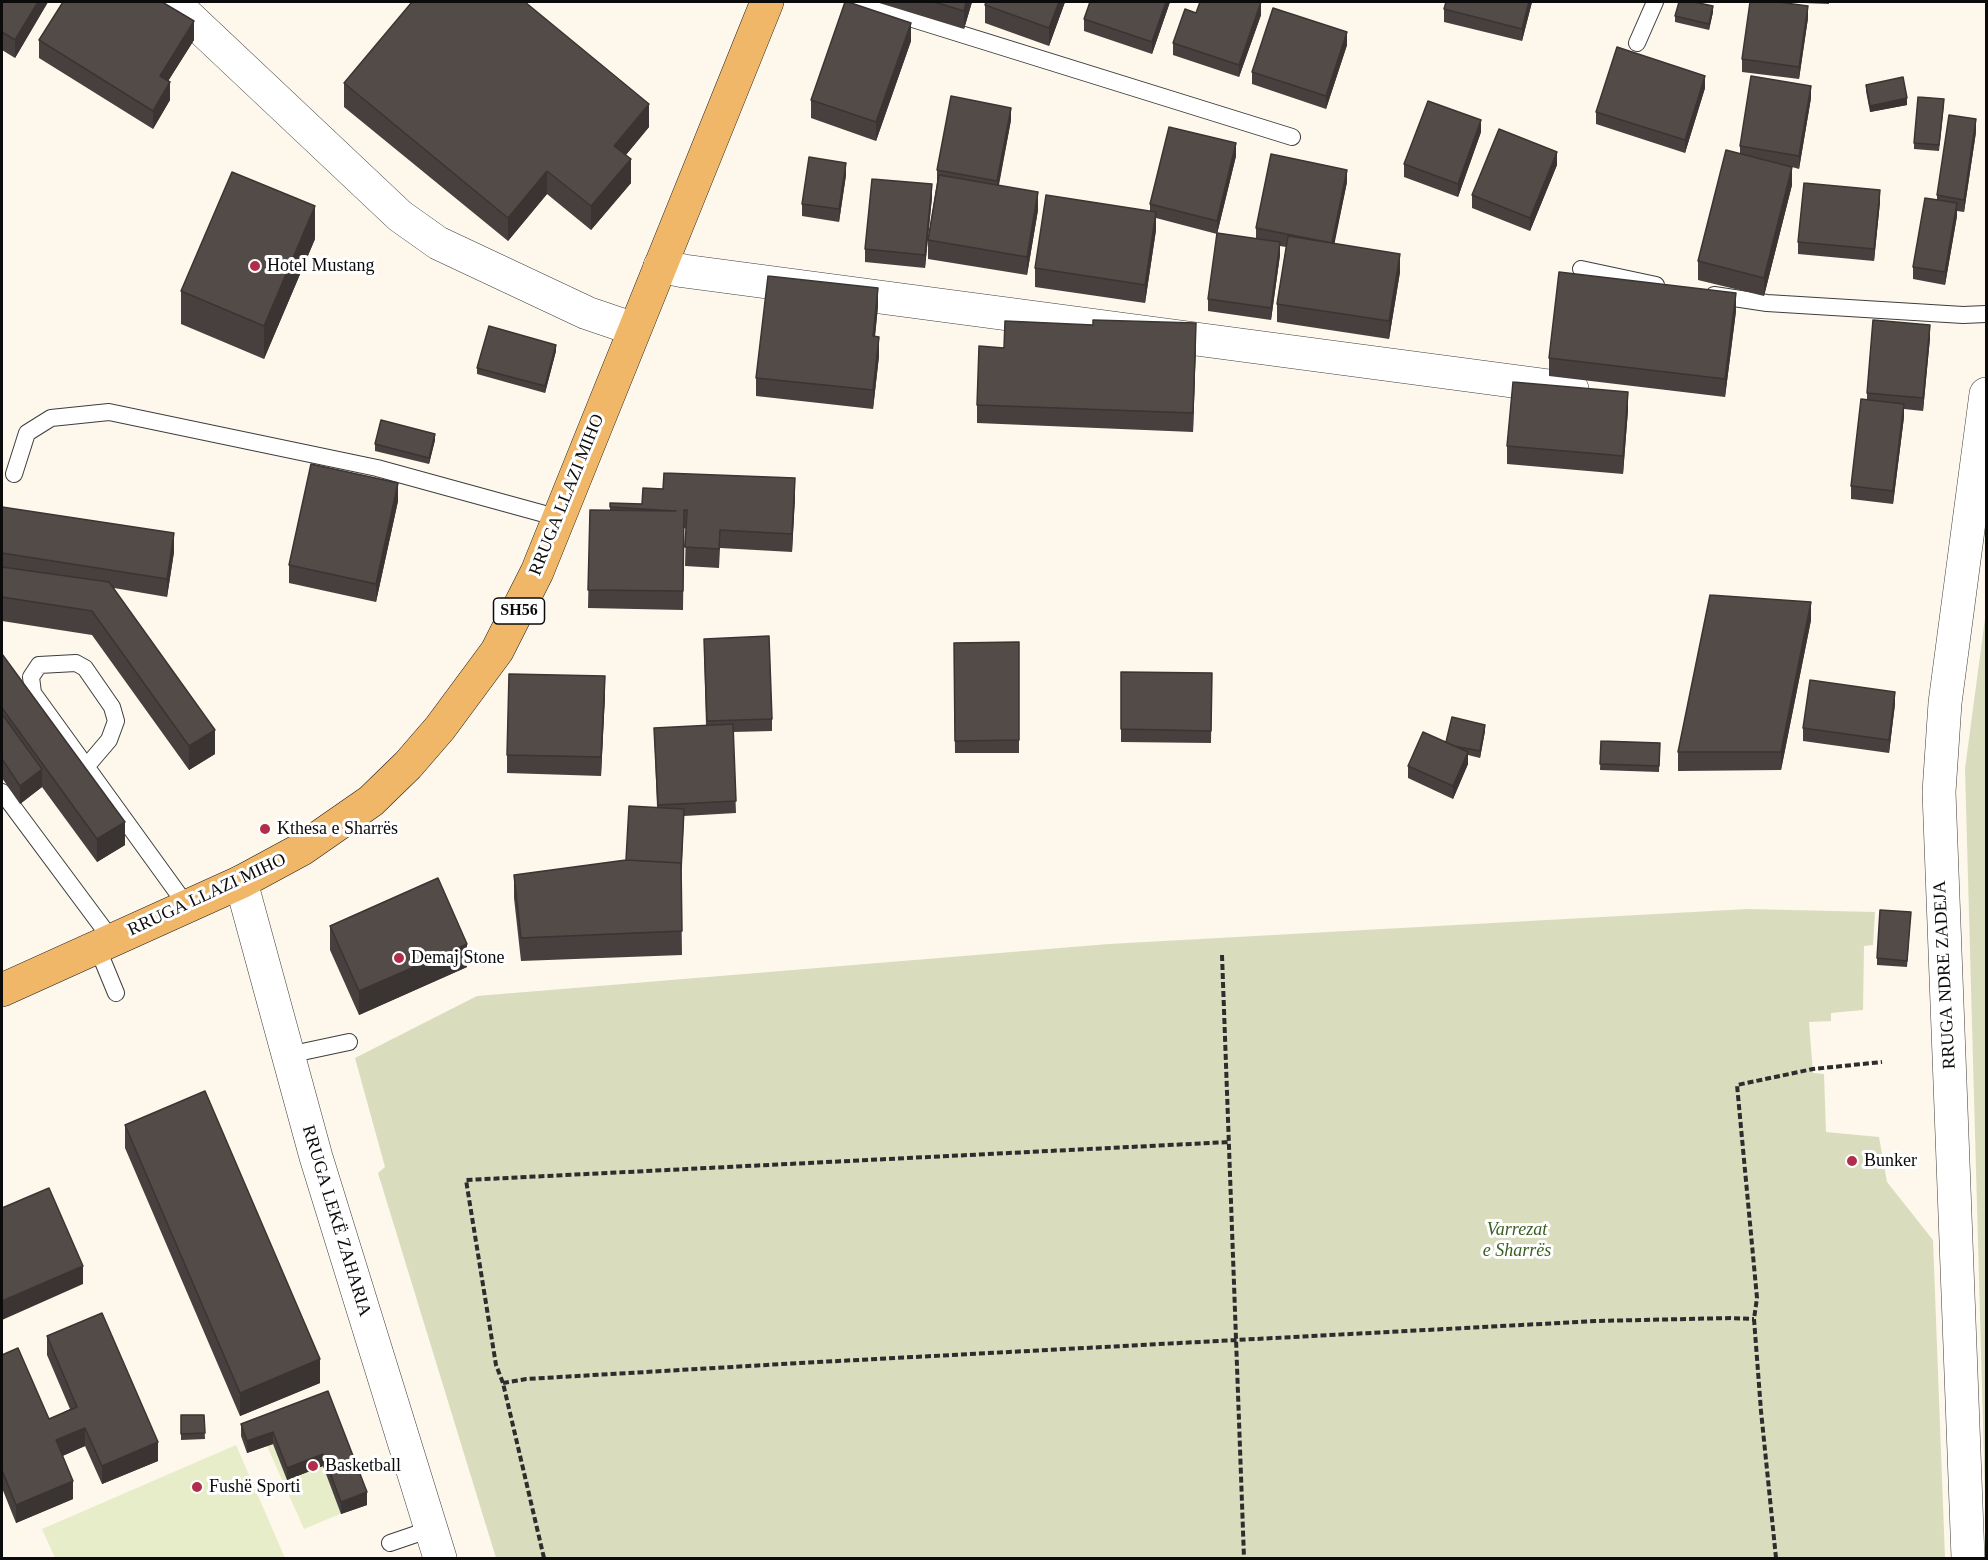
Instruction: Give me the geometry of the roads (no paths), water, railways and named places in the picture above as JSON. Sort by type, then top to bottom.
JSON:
[{"type":"main road","name":"RRUGA LLAZI MIHO","points":[[2,990],[241,882],[319,837],[371,801],[408,765],[440,728],[497,651],[537,572],[767,2]]},
{"type":"street","points":[[173,2],[399,216],[438,243],[587,314],[634,329]]},
{"type":"street","points":[[660,266],[696,273],[1598,393]]},
{"type":"street","name":"RRUGA NDRE ZADEJA","points":[[1968,1558],[1939,792],[1948,680],[1986,394]]},
{"type":"street","name":"RRUGA LEKË ZAHARIA","points":[[241,882],[316,1157],[435,1544]]},
{"type":"lane","points":[[858,2],[1292,137]]},
{"type":"lane","points":[[1637,43],[1655,2]]},
{"type":"lane","points":[[1581,269],[1673,288]]},
{"type":"lane","points":[[1697,292],[1767,303],[1963,315],[1986,314]]},
{"type":"lane","points":[[14,474],[27,433],[51,418],[109,412],[377,468],[559,518]]},
{"type":"lane","points":[[86,767],[109,740],[116,721],[112,707],[85,668],[76,663],[39,664],[31,677],[33,693],[86,767],[187,906]]},
{"type":"lane","points":[[2,792],[104,943],[116,993]]},
{"type":"lane","points":[[288,1055],[349,1042]]},
{"type":"lane","points":[[390,1544],[435,1544]]},
{"type":"place","name":"Hotel Mustang","points":[[255,266]]},
{"type":"place","name":"Kthesa e Sharrës","points":[[265,829]]},
{"type":"place","name":"Demaj Stone","points":[[399,958]]},
{"type":"place","name":"Bunker","points":[[1852,1161]]},
{"type":"place","name":"Basketball","points":[[313,1466]]},
{"type":"place","name":"Fushë Sporti","points":[[197,1487]]},
{"type":"park label","name":"Varrezat e Sharrës","points":[[1517,1240]]}]
